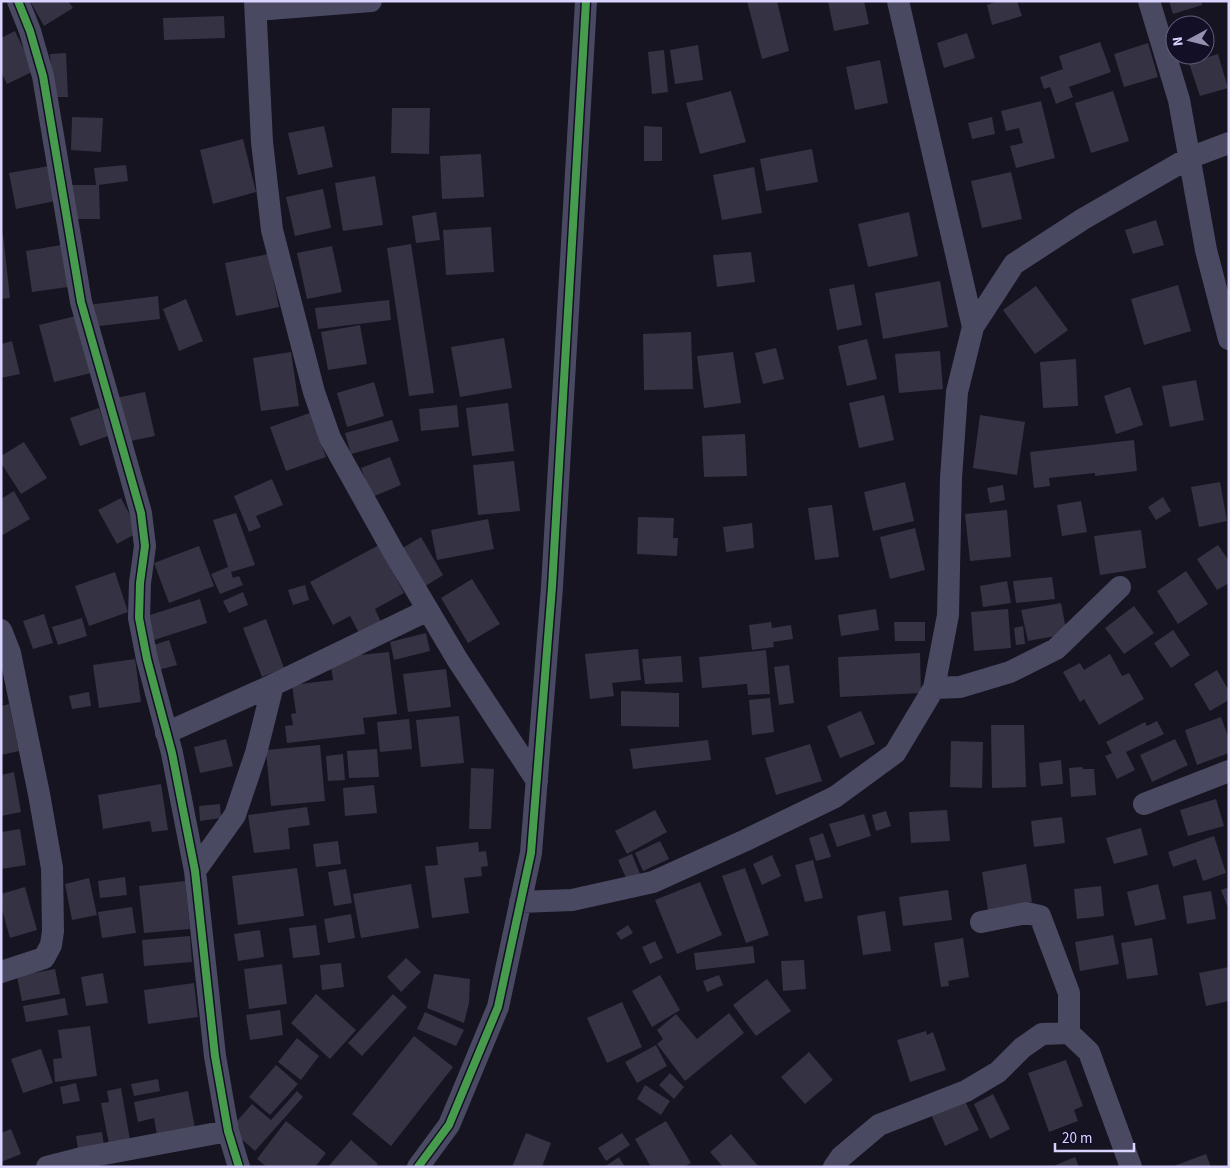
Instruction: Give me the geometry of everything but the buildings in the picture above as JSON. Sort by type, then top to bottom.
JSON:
[{"type":"street","points":[[18,1],[30,30],[43,76],[81,302],[140,513],[146,546],[140,583],[138,618],[172,753],[195,872],[215,1056],[228,1131],[239,1167]]},
{"type":"street","points":[[371,1],[255,6],[262,142],[272,230],[314,392],[330,438],[457,660],[537,781]]},
{"type":"street","points":[[418,1167],[449,1125],[498,1008],[530,852],[553,577],[586,1]]},
{"type":"street","points":[[898,1],[973,327]]},
{"type":"street","points":[[1149,1],[1179,100],[1206,250],[1229,339]]},
{"type":"street","points":[[520,902],[572,900],[653,882],[835,797],[895,753],[934,688],[948,615],[951,478],[957,392],[973,327],[1014,264],[1083,219],[1189,158],[1229,144]]},
{"type":"street","points":[[934,688],[960,687],[1010,672],[1056,648],[1120,587]]},
{"type":"street","points":[[166,732],[273,685],[428,610]]},
{"type":"street","points":[[1,630],[10,653],[52,868],[53,931],[51,945],[44,958],[1,972]]},
{"type":"street","points":[[195,872],[235,814],[256,753],[273,685]]},
{"type":"street","points":[[1144,804],[1229,771]]},
{"type":"street","points":[[982,922],[1026,913],[1040,916],[1069,993],[1069,1033]]},
{"type":"street","points":[[834,1167],[841,1157],[879,1125],[966,1091],[998,1072],[1022,1048],[1042,1034],[1069,1033],[1089,1052],[1131,1167]]},
{"type":"street","points":[[47,1167],[82,1158],[228,1131]]},
{"type":"cycle path","points":[[18,1],[30,31],[43,76],[81,302],[141,513],[145,546],[140,583],[139,618],[147,659],[172,753],[195,871],[215,1056],[228,1131],[239,1167]]},
{"type":"cycle path","points":[[418,1167],[449,1125],[498,1007],[531,853],[552,587],[586,1]]}]
